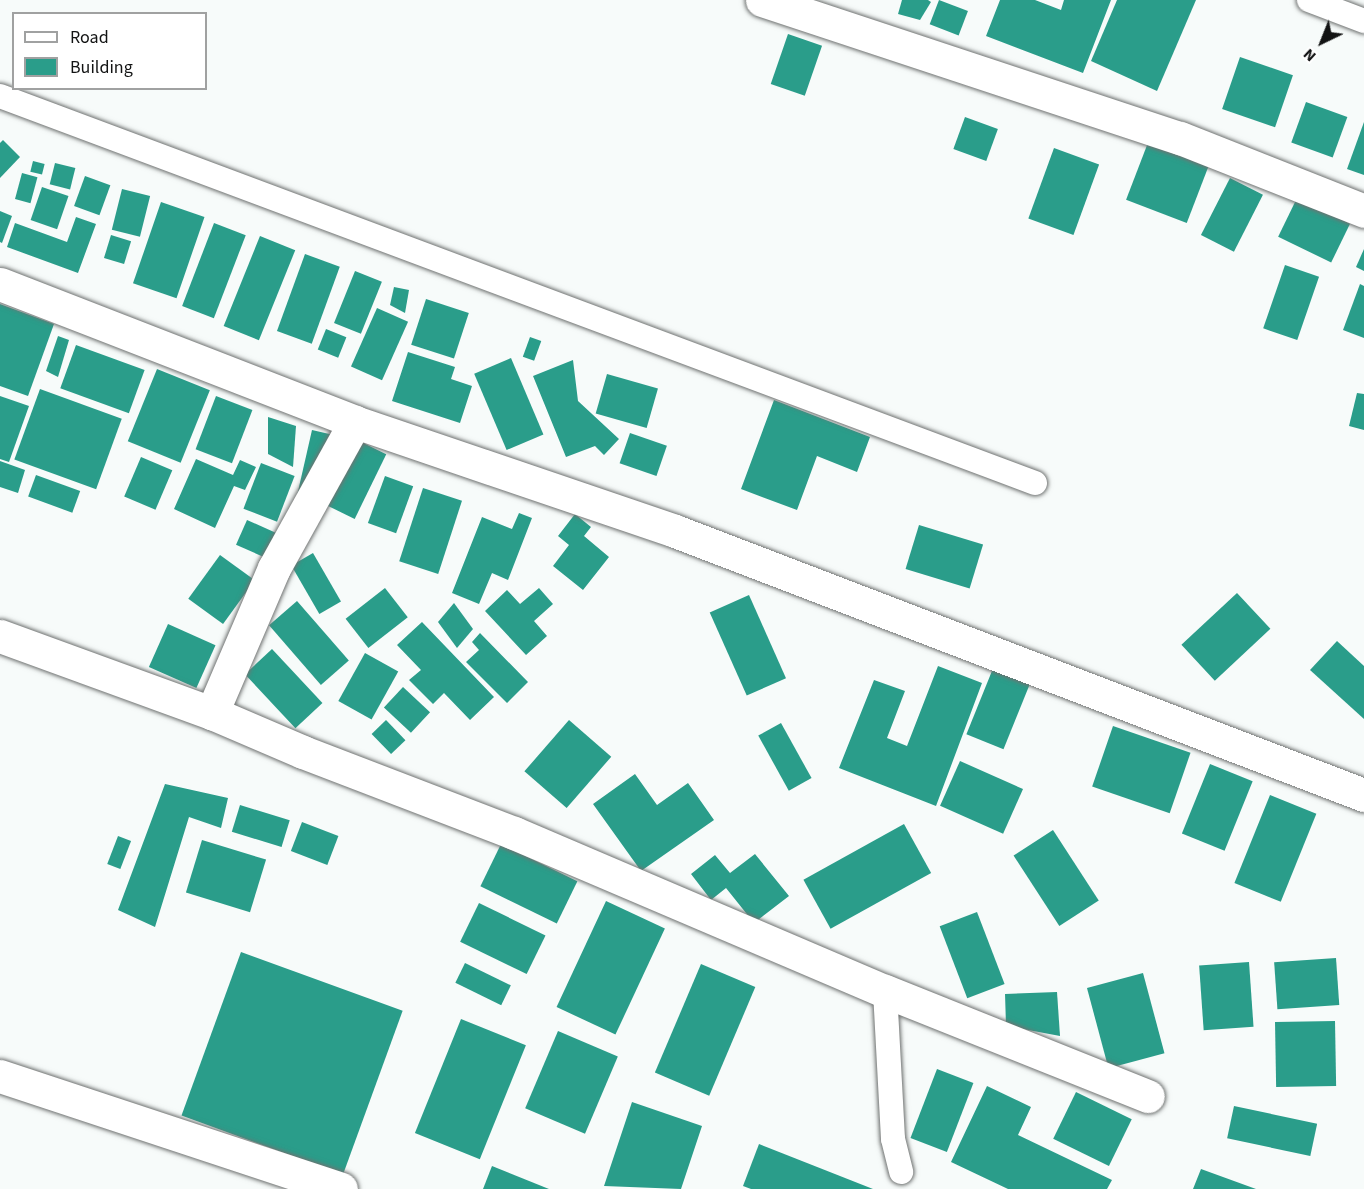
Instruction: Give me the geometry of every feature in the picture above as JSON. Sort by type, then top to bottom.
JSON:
[{"type":"street","points":[[762,0],[1180,138],[1364,211]]},
{"type":"street","points":[[0,284],[355,423],[686,535],[1364,795]]},
{"type":"street","points":[[212,713],[274,568],[355,423]]},
{"type":"street","points":[[0,636],[212,713],[303,752],[525,837],[794,949],[885,992],[1148,1096]]},
{"type":"street","points":[[0,1076],[340,1189]]},
{"type":"lane","points":[[1309,0],[1364,21]]},
{"type":"lane","points":[[0,96],[1035,483]]},
{"type":"lane","points":[[885,992],[893,1139],[901,1172]]},
{"type":"building","points":[[902,0],[931,2],[920,20],[898,14]]},
{"type":"building","points":[[939,0],[968,11],[959,35],[930,24]]},
{"type":"building","points":[[1000,0],[1035,0],[1061,10],[1064,0],[1111,0],[1083,73],[986,36]]},
{"type":"building","points":[[1117,0],[1196,0],[1157,91],[1091,61]]},
{"type":"building","points":[[788,34],[822,46],[805,96],[771,84]]},
{"type":"building","points":[[1240,57],[1293,75],[1275,127],[1222,109]]},
{"type":"building","points":[[1306,102],[1347,117],[1333,157],[1291,142]]},
{"type":"building","points":[[965,117],[998,129],[986,161],[953,149]]},
{"type":"building","points":[[1364,122],[1364,175],[1347,169]]},
{"type":"building","points":[[3,140],[20,157],[0,178],[0,143]]},
{"type":"building","points":[[1149,140],[1210,163],[1187,223],[1126,200]]},
{"type":"building","points":[[1054,148],[1099,164],[1073,235],[1028,218]]},
{"type":"building","points":[[33,161],[45,164],[42,175],[30,172]]},
{"type":"building","points":[[55,163],[75,168],[70,189],[50,184]]},
{"type":"building","points":[[22,173],[37,177],[30,203],[15,199]]},
{"type":"building","points":[[85,176],[110,185],[99,215],[74,206]]},
{"type":"building","points":[[1230,178],[1263,195],[1234,252],[1201,235]]},
{"type":"building","points":[[42,187],[68,196],[57,229],[31,220]]},
{"type":"building","points":[[122,189],[150,196],[140,237],[112,230]]},
{"type":"building","points":[[1297,198],[1350,224],[1331,263],[1278,237]]},
{"type":"building","points":[[161,202],[204,217],[176,298],[133,283]]},
{"type":"building","points":[[0,211],[12,216],[2,243],[0,242]]},
{"type":"building","points":[[76,217],[96,224],[78,273],[7,247],[15,223],[67,242]]},
{"type":"building","points":[[214,223],[246,235],[214,318],[182,306]]},
{"type":"building","points":[[111,235],[131,241],[124,264],[104,258]]},
{"type":"building","points":[[260,236],[295,250],[259,340],[224,326]]},
{"type":"building","points":[[1364,249],[1364,271],[1356,267]]},
{"type":"building","points":[[305,254],[340,267],[312,344],[277,331]]},
{"type":"building","points":[[1285,265],[1319,277],[1297,340],[1263,328]]},
{"type":"building","points":[[355,271],[382,282],[361,334],[334,323]]},
{"type":"building","points":[[1360,284],[1364,286],[1364,338],[1343,330]]},
{"type":"building","points":[[394,287],[409,290],[405,313],[390,305]]},
{"type":"building","points":[[426,299],[469,313],[454,359],[411,345]]},
{"type":"building","points":[[0,304],[54,324],[28,396],[0,386]]},
{"type":"building","points":[[377,308],[408,322],[382,380],[351,366]]},
{"type":"building","points":[[326,329],[346,337],[338,358],[318,349]]},
{"type":"building","points":[[58,336],[69,340],[58,377],[46,371]]},
{"type":"building","points":[[530,337],[541,341],[534,361],[523,357]]},
{"type":"building","points":[[76,345],[145,370],[129,413],[60,388]]},
{"type":"building","points":[[408,352],[455,367],[451,379],[472,386],[460,423],[392,401]]},
{"type":"building","points":[[511,358],[543,434],[507,450],[474,374]]},
{"type":"building","points":[[573,360],[578,401],[619,439],[604,455],[595,446],[566,457],[533,376]]},
{"type":"building","points":[[157,369],[210,390],[181,463],[128,441]]},
{"type":"building","points":[[607,374],[658,389],[647,428],[596,413]]},
{"type":"building","points":[[40,389],[122,419],[96,489],[14,459]]},
{"type":"building","points":[[1357,393],[1364,394],[1364,430],[1349,426]]},
{"type":"building","points":[[0,396],[29,406],[9,462],[0,459]]},
{"type":"building","points":[[216,396],[252,410],[232,463],[196,449]]},
{"type":"building","points":[[774,400],[870,437],[857,472],[817,456],[797,510],[741,489]]},
{"type":"building","points":[[268,417],[296,426],[293,467],[268,454]]},
{"type":"building","points":[[312,430],[338,436],[294,509]]},
{"type":"building","points":[[630,433],[667,446],[656,476],[620,463]]},
{"type":"building","points":[[353,438],[386,454],[355,519],[321,503]]},
{"type":"building","points":[[141,457],[172,470],[155,510],[124,497]]},
{"type":"building","points":[[196,459],[233,475],[240,460],[256,467],[245,490],[234,486],[215,528],[174,509]]},
{"type":"building","points":[[0,461],[25,470],[18,493],[0,487]]},
{"type":"building","points":[[261,463],[295,476],[277,522],[243,509]]},
{"type":"building","points":[[36,475],[80,491],[72,513],[28,497]]},
{"type":"building","points":[[385,476],[413,486],[396,533],[368,523]]},
{"type":"building","points":[[423,488],[462,501],[438,574],[399,561]]},
{"type":"building","points":[[519,513],[532,518],[508,580],[492,573],[479,604],[452,593],[482,517],[512,529]]},
{"type":"building","points":[[575,514],[591,527],[584,536],[609,557],[583,590],[553,566],[569,545],[558,536]]},
{"type":"building","points":[[247,520],[276,533],[265,558],[236,545]]},
{"type":"building","points":[[919,525],[983,545],[970,589],[906,569]]},
{"type":"building","points":[[313,553],[341,601],[319,614],[291,566]]},
{"type":"building","points":[[220,555],[255,580],[223,624],[188,599]]},
{"type":"building","points":[[385,588],[408,617],[368,648],[346,619]]},
{"type":"building","points":[[539,588],[553,604],[534,621],[547,636],[526,655],[485,611],[507,590],[520,604]]},
{"type":"building","points":[[1237,593],[1270,629],[1215,681],[1181,645]]},
{"type":"building","points":[[749,595],[786,678],[747,696],[710,612]]},
{"type":"building","points":[[297,601],[349,661],[321,685],[269,625]]},
{"type":"building","points":[[454,603],[473,629],[457,648],[438,622]]},
{"type":"building","points":[[422,622],[494,697],[470,720],[444,693],[433,704],[409,680],[421,670],[397,645]]},
{"type":"building","points":[[168,624],[216,645],[196,688],[149,667]]},
{"type":"building","points":[[480,633],[528,682],[507,703],[466,662],[479,650],[472,642]]},
{"type":"building","points":[[1337,641],[1364,666],[1364,719],[1310,670]]},
{"type":"building","points":[[272,649],[322,703],[295,728],[245,674]]},
{"type":"building","points":[[365,653],[398,671],[372,720],[338,701]]},
{"type":"building","points":[[996,661],[1033,676],[1003,749],[966,734]]},
{"type":"building","points":[[938,666],[982,683],[936,806],[839,768],[874,680],[905,691],[887,738],[907,746]]},
{"type":"building","points":[[403,687],[430,712],[411,733],[384,707]]},
{"type":"building","points":[[386,720],[405,740],[391,754],[372,734]]},
{"type":"building","points":[[569,720],[611,757],[567,808],[524,771]]},
{"type":"building","points":[[781,723],[812,778],[789,791],[758,736]]},
{"type":"building","points":[[1113,726],[1191,753],[1170,813],[1092,787]]},
{"type":"building","points":[[960,761],[1023,789],[1003,834],[940,806]]},
{"type":"building","points":[[1210,764],[1253,781],[1225,851],[1182,834]]},
{"type":"building","points":[[635,774],[657,805],[688,783],[714,820],[641,871],[593,804]]},
{"type":"building","points":[[165,784],[228,798],[221,828],[189,817],[155,927],[118,910]]},
{"type":"building","points":[[1270,795],[1316,814],[1281,902],[1234,883]]},
{"type":"building","points":[[240,805],[290,820],[282,847],[232,832]]},
{"type":"building","points":[[302,822],[338,836],[327,865],[291,851]]},
{"type":"building","points":[[904,824],[931,873],[831,929],[803,880]]},
{"type":"building","points":[[1053,830],[1099,900],[1059,926],[1014,856]]},
{"type":"building","points":[[118,836],[131,841],[120,869],[107,864]]},
{"type":"building","points":[[202,840],[266,860],[250,912],[186,893]]},
{"type":"building","points":[[501,844],[577,881],[557,924],[480,886]]},
{"type":"building","points":[[755,854],[789,896],[754,923],[726,888],[711,900],[691,874],[715,855],[730,873]]},
{"type":"building","points":[[606,901],[665,928],[615,1035],[557,1007]]},
{"type":"building","points":[[479,903],[546,935],[527,974],[460,942]]},
{"type":"building","points":[[977,912],[1005,984],[967,998],[940,926]]},
{"type":"building","points":[[241,952],[403,1011],[343,1174],[181,1116]]},
{"type":"building","points":[[1336,958],[1339,1005],[1277,1009],[1274,962]]},
{"type":"building","points":[[1249,962],[1254,1027],[1204,1030],[1199,965]]},
{"type":"building","points":[[465,963],[511,985],[501,1005],[455,983]]},
{"type":"building","points":[[701,964],[755,987],[709,1096],[655,1073]]},
{"type":"building","points":[[1143,973],[1164,1053],[1108,1068],[1087,988]]},
{"type":"building","points":[[1057,992],[1060,1036],[1006,1026],[1005,994]]},
{"type":"building","points":[[461,1019],[526,1045],[480,1159],[415,1133]]},
{"type":"building","points":[[1335,1021],[1336,1086],[1276,1087],[1275,1022]]},
{"type":"building","points":[[558,1031],[618,1056],[585,1134],[525,1108]]},
{"type":"building","points":[[937,1069],[973,1083],[947,1152],[910,1138]]},
{"type":"building","points":[[987,1086],[1031,1107],[1018,1135],[1112,1180],[1107,1189],[1008,1189],[951,1162]]},
{"type":"building","points":[[1076,1092],[1132,1119],[1109,1166],[1053,1139]]},
{"type":"building","points":[[632,1102],[702,1126],[681,1189],[604,1186]]},
{"type":"building","points":[[1234,1106],[1317,1124],[1310,1156],[1227,1138]]},
{"type":"building","points":[[759,1144],[873,1189],[751,1189],[743,1186]]},
{"type":"building","points":[[492,1166],[549,1189],[483,1189]]},
{"type":"building","points":[[1201,1169],[1256,1189],[1193,1189]]}]
